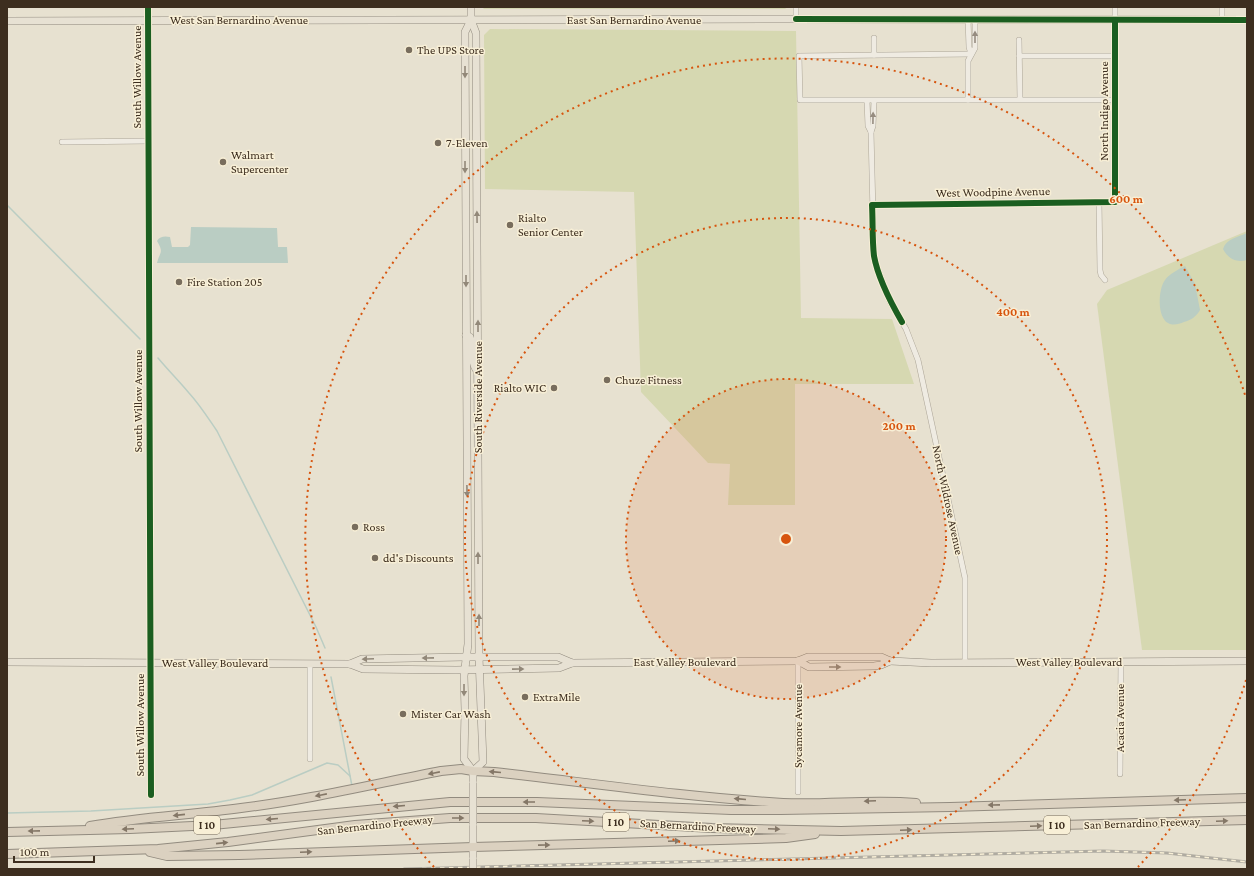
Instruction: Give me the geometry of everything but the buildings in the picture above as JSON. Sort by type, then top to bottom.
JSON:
[{"type":"highway","points":[[61,830],[117,821],[291,801],[441,771],[461,769],[501,772],[649,791],[784,803],[877,801],[906,802],[950,807]]},
{"type":"highway","name":"San Bernardino Freeway","points":[[7,832],[213,825],[450,802],[537,802],[738,810],[826,810],[1247,798]]},
{"type":"highway","name":"San Bernardino Freeway","points":[[7,854],[141,850],[228,842],[364,824],[450,818],[536,818],[712,828],[841,831],[1247,820]]},
{"type":"highway","points":[[141,850],[167,856],[239,855],[786,838],[841,831]]},
{"type":"main road","name":"South Riverside Avenue","points":[[471,7],[471,20],[476,33],[478,371],[473,657],[465,670],[464,760],[473,771],[473,869]]},
{"type":"main road","name":"West San Bernardino Avenue","points":[[7,21],[471,20]]},
{"type":"main road","name":"South Riverside Avenue","points":[[471,20],[465,32],[466,335],[473,657],[476,670],[483,762],[473,771]]},
{"type":"main road","name":"East San Bernardino Avenue","points":[[471,20],[1247,20]]},
{"type":"main road","points":[[466,335],[470,337],[473,364],[478,371]]},
{"type":"main road","name":"West Valley Boulevard","points":[[350,664],[362,659],[473,657]]},
{"type":"main road","name":"East Valley Boulevard","points":[[473,657],[558,657],[572,663]]},
{"type":"main road","name":"West Valley Boulevard","points":[[798,661],[809,667],[881,665],[890,661],[966,663],[1247,661]]},
{"type":"main road","name":"East Valley Boulevard","points":[[476,670],[559,668],[572,663],[798,661]]},
{"type":"main road","name":"West Valley Boulevard","points":[[7,662],[350,664],[363,669],[476,670]]},
{"type":"street","name":"South Willow Avenue","points":[[148,7],[151,795]]},
{"type":"street","points":[[796,7],[796,19]]},
{"type":"street","name":"North Indigo Avenue","points":[[1115,7],[1115,202]]},
{"type":"street","points":[[1222,7],[1222,20]]},
{"type":"street","points":[[968,100],[968,67],[971,54],[969,46],[971,19]]},
{"type":"street","points":[[874,38],[874,55]]},
{"type":"street","points":[[1019,40],[1020,99]]},
{"type":"street","points":[[971,54],[799,56],[800,100],[1115,100]]},
{"type":"street","points":[[1019,56],[1115,56]]},
{"type":"street","name":"North Wildrose Avenue","points":[[867,101],[868,126],[871,132]]},
{"type":"street","name":"North Wildrose Avenue","points":[[874,101],[873,126],[871,132],[874,254],[876,264],[890,302],[906,329],[918,360],[963,567],[965,588],[966,663]]},
{"type":"street","points":[[62,142],[148,141]]},
{"type":"street","points":[[1099,202],[1100,270],[1101,275],[1105,280]]},
{"type":"street","name":"West Woodpine Avenue","points":[[872,205],[1115,202]]},
{"type":"street","name":"Sycamore Avenue","points":[[798,661],[798,792]]},
{"type":"street","name":"Acacia Avenue","points":[[1120,774],[1121,661]]},
{"type":"street","points":[[310,664],[310,759]]},
{"type":"green space","points":[[482,7],[788,7],[785,9],[484,9]]},
{"type":"green space","points":[[490,29],[796,31],[801,318],[892,319],[914,384],[795,384],[795,505],[728,505],[730,464],[708,463],[641,392],[634,192],[485,189],[484,35]]},
{"type":"green space","points":[[1247,231],[1247,650],[1142,650],[1097,304],[1107,290]]},
{"type":"shaded area","points":[[191,227],[277,228],[278,247],[287,247],[288,263],[157,263],[161,252],[157,241],[158,239],[166,236],[170,237],[172,247],[188,247],[190,245]]},
{"type":"shaded area","points":[[1247,233],[1247,260],[1240,261],[1230,258],[1223,249],[1227,243]]},
{"type":"shaded area","points":[[1185,266],[1195,284],[1200,310],[1197,315],[1187,321],[1178,324],[1168,323],[1164,320],[1160,309],[1161,290],[1167,278]]},
{"type":"waterway","points":[[7,205],[140,339]]},
{"type":"waterway","points":[[158,358],[197,402],[217,431],[316,627],[325,648]]},
{"type":"waterway","points":[[331,677],[352,786]]},
{"type":"waterway","points":[[7,813],[91,811],[208,804],[252,795],[327,763],[338,765],[350,776]]},
{"type":"railway","points":[[404,869],[1103,851],[1167,853],[1247,862]]},
{"type":"cycle path","points":[[148,7],[151,795]]},
{"type":"cycle path","points":[[796,19],[1247,20]]},
{"type":"cycle path","points":[[902,322],[885,290],[876,264],[873,250],[872,205],[1115,202],[1115,20]]},
{"type":"place","name":"The UPS Store","points":[[409,50]]},
{"type":"place","name":"7-Eleven","points":[[438,143]]},
{"type":"place","name":"Walmart Supercenter","points":[[223,162]]},
{"type":"place","name":"Rialto Senior Center","points":[[510,225]]},
{"type":"place","name":"Fire Station 205","points":[[179,282]]},
{"type":"place","name":"Chuze Fitness","points":[[607,380]]},
{"type":"place","name":"Rialto WIC","points":[[554,388]]},
{"type":"place","name":"Ross","points":[[355,527]]},
{"type":"place","name":"dd's Discounts","points":[[375,558]]},
{"type":"place","name":"ExtraMile","points":[[525,697]]},
{"type":"place","name":"Mister Car Wash","points":[[403,714]]}]
